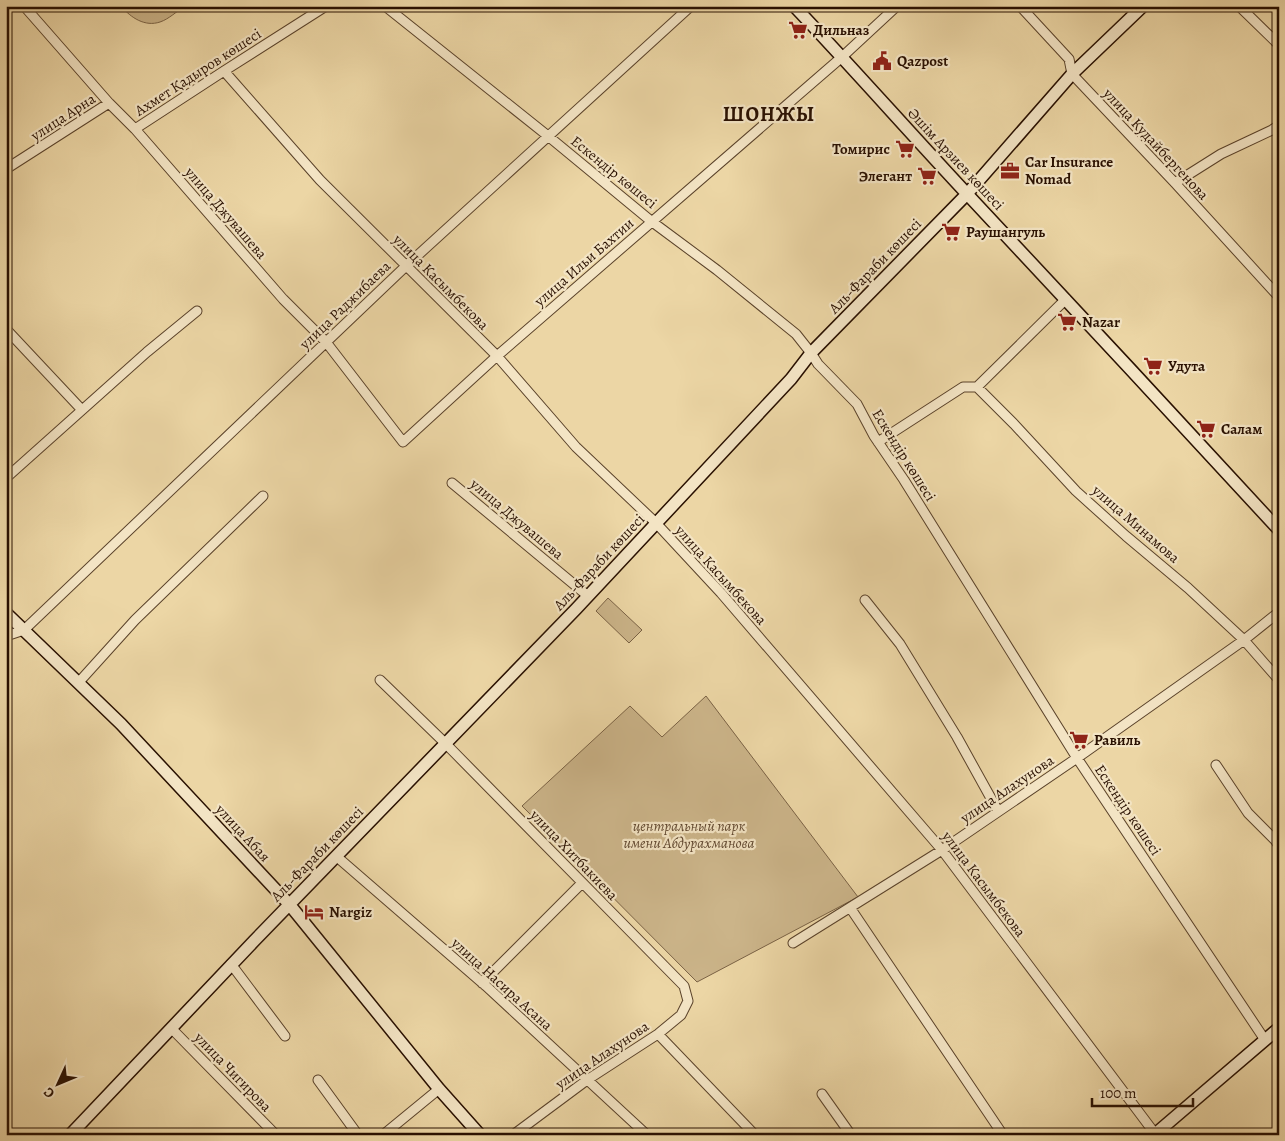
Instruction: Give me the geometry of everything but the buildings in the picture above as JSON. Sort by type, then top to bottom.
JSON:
[{"type":"main road","name":"Әшім Арзиев көшесі","points":[[794,6],[1279,530]]},
{"type":"main road","name":"Аль-Фараби көшесі","points":[[70,1135],[289,904],[656,524],[791,379],[811,352],[967,194],[1072,74],[1143,6]]},
{"type":"main road","name":"улица Абая","points":[[6,613],[79,682],[128,732],[289,904],[439,1089],[480,1135]]},
{"type":"main road","points":[[1155,1134],[1279,1028]]},
{"type":"street","name":"улица Джувашева","points":[[24,6],[109,104],[135,129],[283,299],[326,342],[403,442]]},
{"type":"street","name":"Ахмет Қадыров көшесі","points":[[135,129],[326,6]]},
{"type":"street","name":"Ескендір көшесі","points":[[384,6],[652,221],[789,328],[811,352],[818,364],[857,404],[878,442],[904,480],[1077,758],[1265,1040]]},
{"type":"street","name":"улица Раджибаева","points":[[24,630],[406,266],[691,6]]},
{"type":"street","name":"улица Ильи Бахтии","points":[[403,442],[497,356],[842,57],[897,6]]},
{"type":"street","name":"улица Кудайбергенова","points":[[1020,6],[1069,59],[1072,74],[1175,183],[1279,298]]},
{"type":"street","points":[[1240,6],[1279,46]]},
{"type":"street","name":"улица Касымбекова","points":[[224,71],[320,180],[497,356],[576,447],[656,524],[721,594],[942,850],[1155,1134]]},
{"type":"street","name":"улица Арна","points":[[6,169],[109,104]]},
{"type":"street","points":[[1175,183],[1221,154],[1279,125]]},
{"type":"street","points":[[878,442],[963,387],[977,387],[1066,298]]},
{"type":"street","points":[[6,478],[147,352],[196,311]]},
{"type":"street","points":[[6,329],[82,410]]},
{"type":"street","name":"улица Минамова","points":[[977,387],[1076,491],[1188,588],[1244,640],[1279,680]]},
{"type":"street","name":"улица Джувашева","points":[[452,483],[588,596]]},
{"type":"street","points":[[79,682],[135,620],[263,496]]},
{"type":"street","points":[[865,600],[900,644],[957,737],[998,811]]},
{"type":"street","name":"улица Алахунова","points":[[793,943],[942,850],[1077,758],[1244,640],[1279,612]]},
{"type":"street","points":[[6,636],[24,630]]},
{"type":"street","name":"улица Хитбакиева","points":[[380,680],[445,743],[684,986]]},
{"type":"street","points":[[1216,765],[1248,813],[1279,846]]},
{"type":"street","name":"улица Насира Асана","points":[[336,856],[482,983],[647,1135]]},
{"type":"street","points":[[482,983],[582,883]]},
{"type":"street","points":[[850,909],[1003,1135]]},
{"type":"street","points":[[232,964],[285,1036]]},
{"type":"street","name":"улица Алахунова","points":[[513,1135],[587,1080],[658,1034],[681,1015],[688,1001],[684,986]]},
{"type":"street","name":"улица Чигирова","points":[[171,1028],[276,1135]]},
{"type":"street","points":[[658,1034],[755,1135]]},
{"type":"street","points":[[318,1080],[358,1135]]},
{"type":"street","points":[[384,1135],[439,1089]]},
{"type":"street","points":[[822,1094],[851,1135]]},
{"type":"green space","points":[[121,6],[185,6],[163,21],[149,23],[134,18]]},
{"type":"green space","points":[[608,598],[642,630],[629,643],[596,611]]},
{"type":"green space","name":"центральный парк имени Абдурахманова","points":[[706,696],[858,897],[697,982],[522,806],[630,706],[662,737]]},
{"type":"place","name":"Дильназ","points":[[798,30]]},
{"type":"place","name":"Qazpost","points":[[882,61]]},
{"type":"place","name":"Томирис","points":[[905,149]]},
{"type":"place","name":"Car Insurance Nomad","points":[[1010,171]]},
{"type":"place","name":"Элегант","points":[[927,176]]},
{"type":"place","name":"Раушангуль","points":[[951,232]]},
{"type":"place","name":"Nazar","points":[[1067,322]]},
{"type":"place","name":"Удута","points":[[1153,366]]},
{"type":"place","name":"Салам","points":[[1206,429]]},
{"type":"place","name":"Равиль","points":[[1079,740]]},
{"type":"place","name":"Nargiz","points":[[314,912]]},
{"type":"district","name":"ШОНЖЫ","points":[[769,114]]}]
